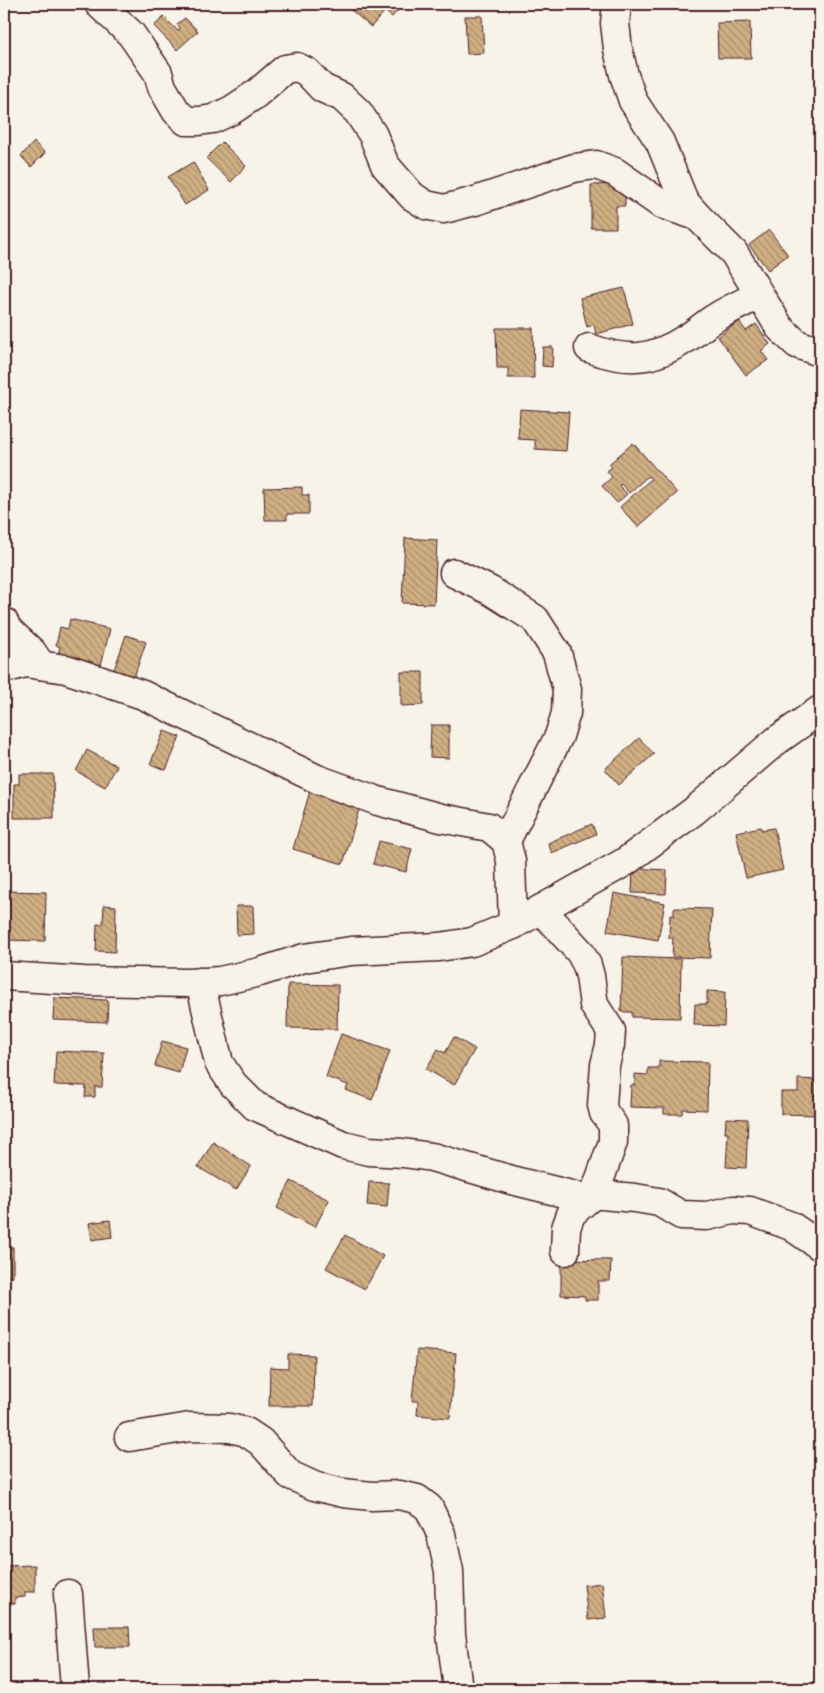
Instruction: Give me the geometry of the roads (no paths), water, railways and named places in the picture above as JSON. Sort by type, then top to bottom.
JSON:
[{"type":"street","points":[[99,4],[131,34],[158,73],[162,87],[176,111],[186,121],[213,120],[256,94],[285,69],[296,67],[307,72],[322,88],[342,97],[358,112],[373,135],[385,165],[412,196],[426,205],[444,209],[475,201],[574,168],[596,165],[615,172],[660,204],[697,216]]},
{"type":"street","points":[[617,4],[615,23],[618,49],[633,101],[660,142],[684,201],[734,253],[780,328],[798,344],[820,352]]},
{"type":"street","points":[[588,348],[607,355],[627,358],[659,354],[686,339],[714,318],[759,294]]},
{"type":"street","points":[[454,573],[491,591],[535,619],[557,653],[567,690],[566,713],[559,736],[506,841]]},
{"type":"street","points":[[4,622],[8,629],[32,652],[41,665]]},
{"type":"street","points":[[4,669],[25,663],[66,669],[143,695],[317,780],[378,801],[440,818],[489,826],[506,841],[512,861],[512,925]]},
{"type":"street","points":[[4,976],[84,981],[189,983],[220,981],[252,974],[304,958],[350,951],[439,947],[472,942],[512,925],[625,862],[694,810],[776,741],[820,710]]},
{"type":"street","points":[[541,909],[580,952],[590,976],[594,1006],[611,1031],[605,1065],[602,1105],[604,1113],[613,1125],[613,1142],[600,1181],[590,1196],[571,1214],[566,1228],[565,1251]]},
{"type":"street","points":[[200,982],[218,1063],[233,1084],[255,1106],[343,1145],[369,1151],[432,1157],[515,1181],[590,1196],[635,1198],[659,1202],[686,1216],[707,1216],[733,1210],[750,1211],[791,1226],[820,1246]]},
{"type":"street","points":[[129,1437],[190,1427],[230,1428],[246,1432],[261,1442],[290,1475],[314,1486],[343,1493],[372,1496],[399,1495],[417,1499],[429,1508],[441,1534],[449,1571],[451,1634],[458,1689]]},
{"type":"street","points":[[68,1594],[75,1689]]}]
